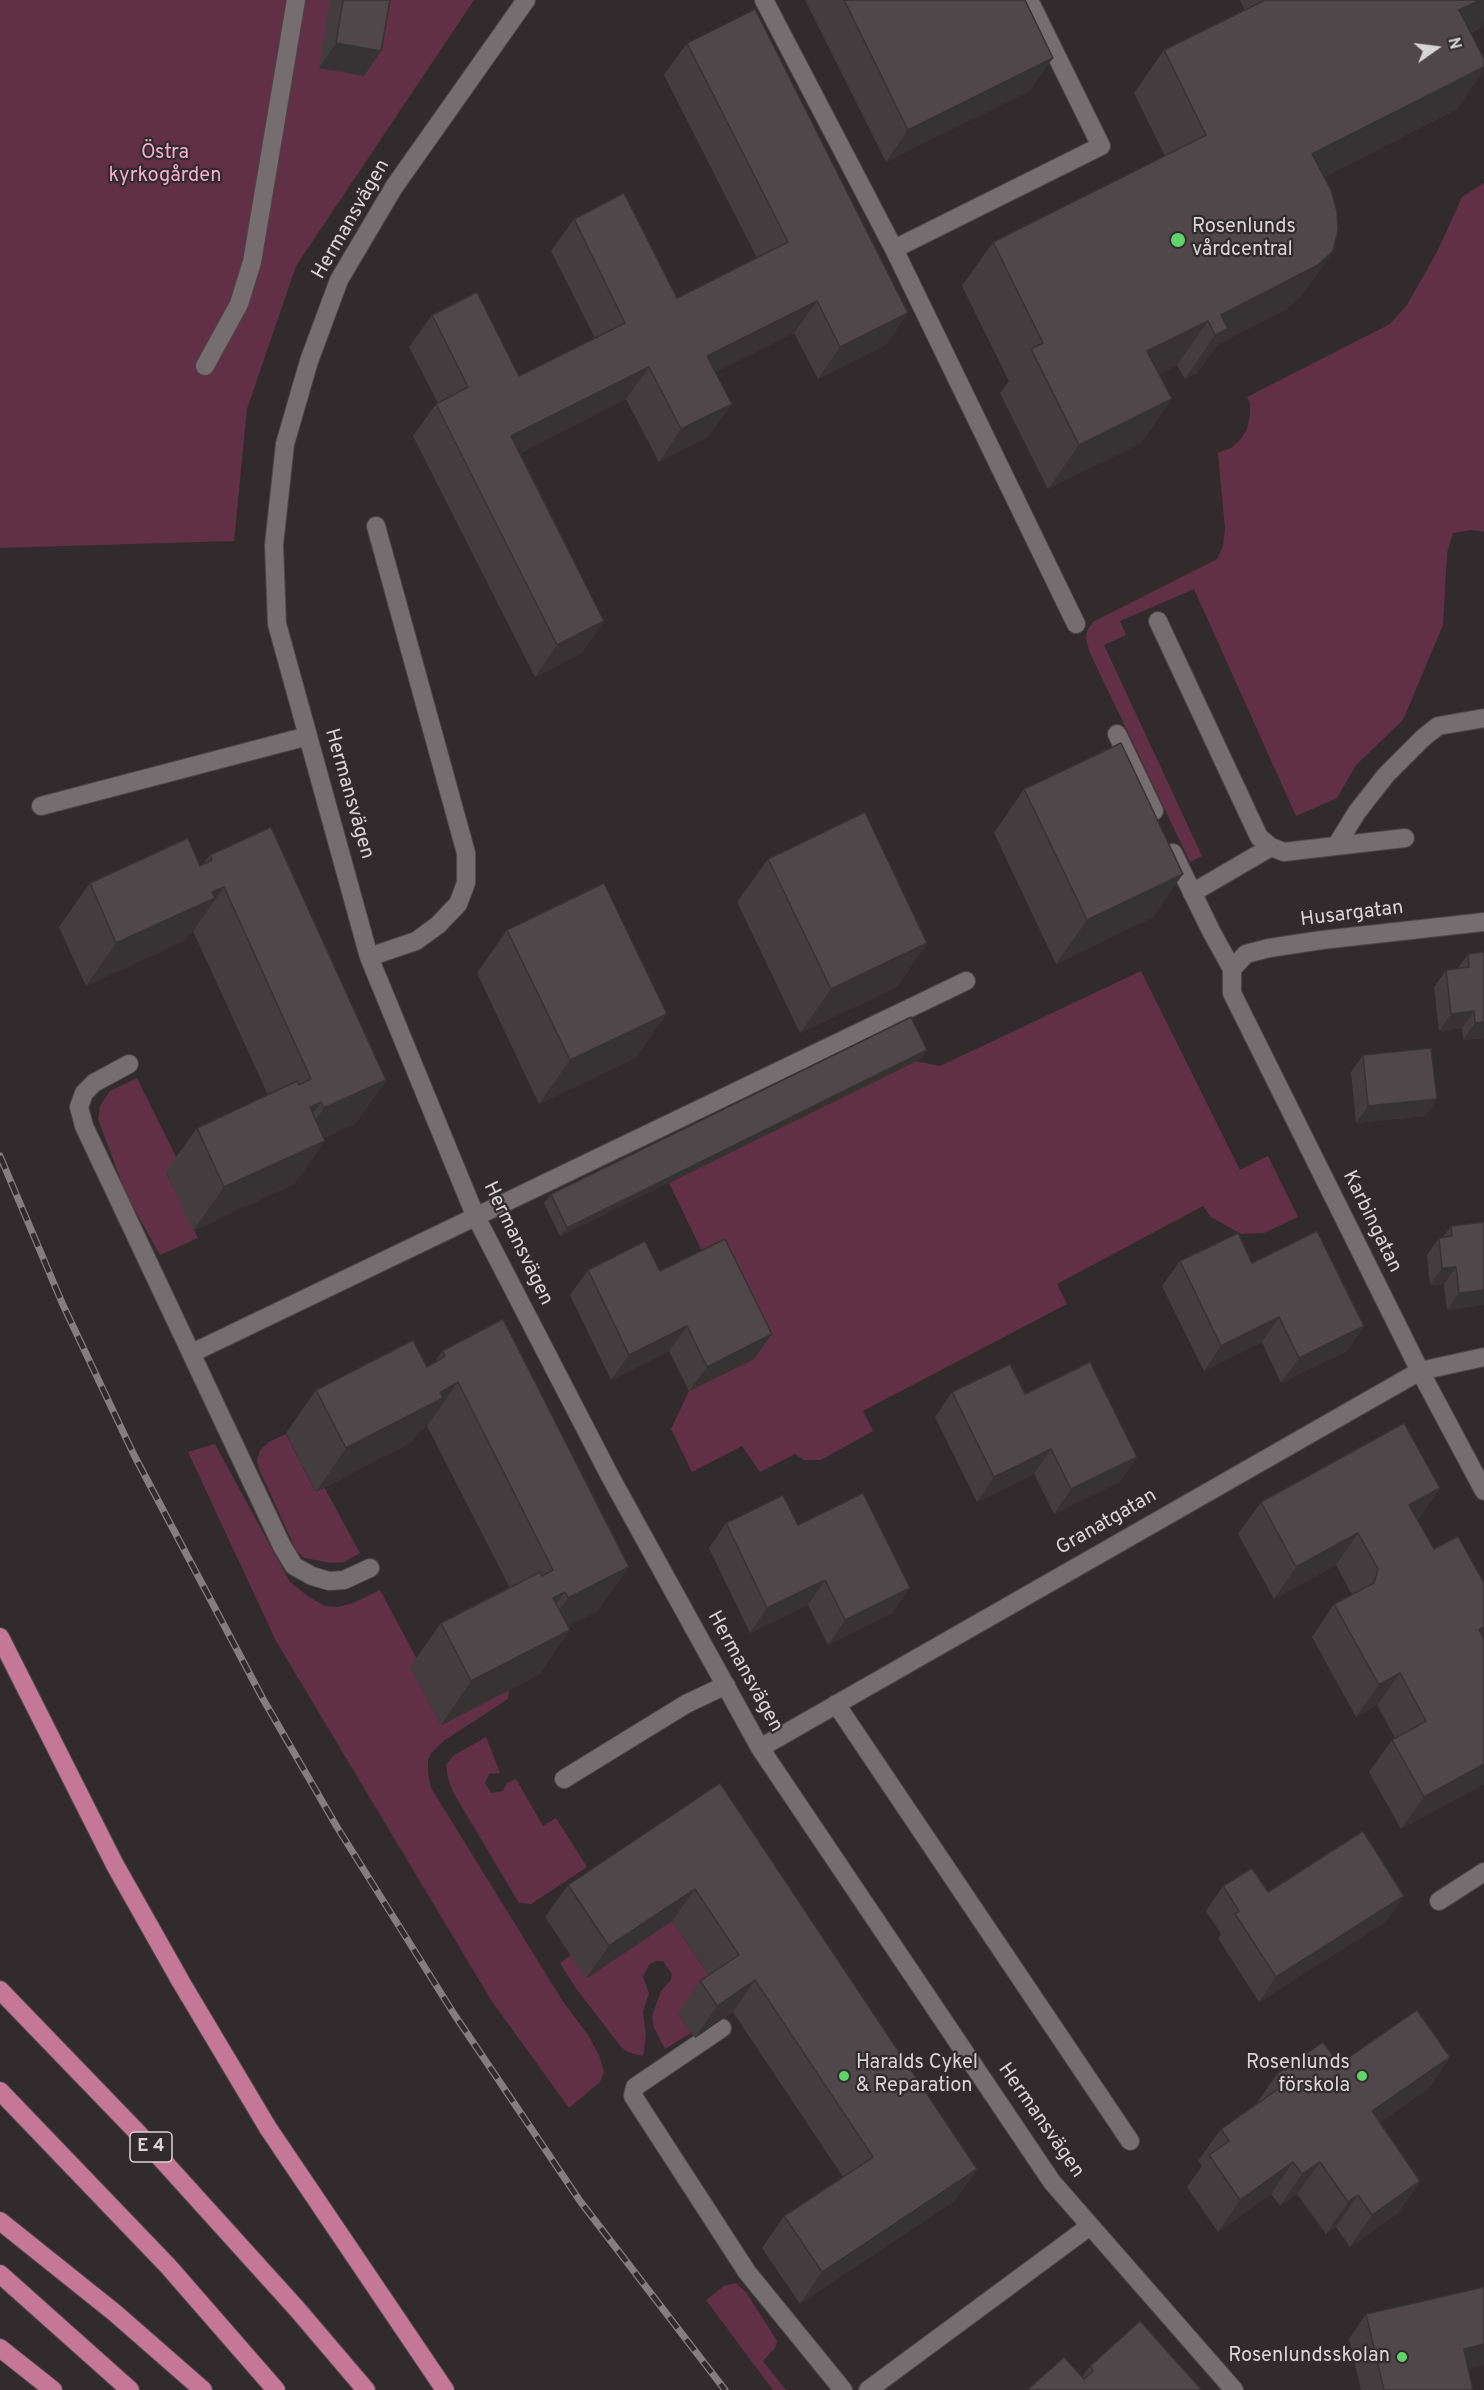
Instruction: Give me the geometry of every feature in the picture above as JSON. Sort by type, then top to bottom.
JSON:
[{"type":"highway","points":[[0,1637],[109,1854],[181,1982],[268,2128],[445,2390]]},
{"type":"highway","name":"E 4","points":[[0,1990],[137,2132],[297,2309],[366,2390]]},
{"type":"highway","points":[[0,2091],[168,2266],[276,2390]]},
{"type":"highway","points":[[0,2221],[115,2313],[202,2390]]},
{"type":"highway","points":[[0,2274],[130,2390]]},
{"type":"highway","points":[[0,2348],[53,2390]]},
{"type":"street","points":[[205,366],[239,304],[252,262],[296,0]]},
{"type":"street","name":"Hermansvägen","points":[[526,0],[394,187],[339,280],[309,361],[285,444],[273,544],[277,624],[369,957],[476,1215],[611,1478],[760,1748],[1052,2182],[1234,2390]]},
{"type":"street","points":[[764,0],[894,249],[1076,624]]},
{"type":"street","points":[[894,249],[1101,146],[1029,0]]},
{"type":"street","points":[[369,957],[416,941],[438,925],[458,904],[466,883],[466,852],[376,526]]},
{"type":"street","points":[[1158,621],[1259,837],[1271,847],[1284,852],[1405,838]]},
{"type":"street","points":[[1336,846],[1357,812],[1386,775],[1423,738],[1438,726],[1484,718]]},
{"type":"street","points":[[1117,734],[1192,893],[1232,969]]},
{"type":"street","points":[[41,806],[308,736]]},
{"type":"street","points":[[1192,893],[1271,847]]},
{"type":"street","name":"Husargatan","points":[[1232,969],[1246,954],[1269,948],[1484,922]]},
{"type":"street","name":"Karbingatan","points":[[1232,969],[1232,993],[1420,1371],[1484,1491]]},
{"type":"street","points":[[192,1353],[966,981]]},
{"type":"street","points":[[129,1064],[94,1083],[84,1093],[79,1107],[84,1126],[192,1353],[294,1566],[312,1576],[329,1581],[344,1580],[370,1568]]},
{"type":"street","name":"Granatgatan","points":[[760,1748],[1420,1371],[1484,1357]]},
{"type":"street","points":[[564,1779],[686,1704],[726,1685]]},
{"type":"street","points":[[836,1704],[1130,2141]]},
{"type":"street","points":[[1439,1902],[1484,1872]]},
{"type":"street","points":[[722,2028],[635,2087],[633,2096],[747,2272],[843,2390]]},
{"type":"street","points":[[868,2390],[1090,2226]]},
{"type":"green space","name":"Östra kyrkogården","points":[[0,0],[474,0],[296,266],[247,409],[234,541],[0,548]]},
{"type":"green space","points":[[1484,183],[1484,532],[1471,530],[1453,533],[1447,553],[1443,625],[1403,720],[1356,765],[1337,798],[1296,816],[1194,589],[1120,621],[1126,635],[1104,645],[1202,856],[1190,862],[1090,653],[1086,639],[1087,631],[1093,622],[1217,559],[1223,546],[1225,528],[1218,453],[1231,448],[1247,429],[1250,403],[1247,397],[1390,324],[1407,305],[1438,250],[1462,197]]},
{"type":"green space","points":[[1141,971],[1240,1170],[1268,1156],[1298,1217],[1264,1233],[1241,1234],[1211,1217],[1203,1206],[1057,1284],[1067,1304],[863,1411],[873,1431],[821,1460],[804,1460],[795,1454],[760,1472],[742,1446],[692,1472],[671,1429],[689,1391],[754,1359],[669,1183],[915,1061],[940,1066]]},
{"type":"green space","points":[[137,1078],[180,1165],[166,1172],[198,1238],[160,1255],[126,1194],[98,1119],[100,1106],[110,1091]]},
{"type":"green space","points":[[286,1434],[315,1491],[324,1487],[360,1553],[344,1562],[331,1563],[304,1558],[296,1550],[260,1471],[257,1461],[260,1450],[269,1442]]},
{"type":"green space","points":[[215,1444],[290,1582],[325,1606],[338,1607],[353,1603],[380,1590],[419,1663],[411,1667],[441,1725],[509,1690],[508,1699],[445,1740],[431,1753],[428,1760],[428,1773],[431,1788],[562,2000],[588,2035],[599,2055],[604,2072],[600,2082],[569,2108],[491,2000],[276,1641],[188,1452]]},
{"type":"green space","points":[[486,1737],[500,1773],[489,1774],[485,1783],[491,1793],[503,1791],[507,1783],[516,1779],[543,1826],[556,1818],[587,1867],[531,1904],[519,1903],[453,1792],[448,1778],[446,1765],[453,1756]]},
{"type":"green space","points":[[672,1921],[717,1987],[678,2013],[691,2033],[665,2049],[654,2028],[652,2016],[661,1991],[671,1980],[672,1974],[663,1961],[656,1961],[649,1965],[643,1977],[649,1993],[643,2012],[646,2035],[643,2056],[628,2052],[621,2047],[575,1987],[560,1963],[571,1955],[587,1978]]},
{"type":"green space","points":[[736,2283],[746,2292],[777,2341],[775,2348],[763,2361],[786,2390],[773,2390],[706,2300],[724,2286]]},
{"type":"building","points":[[343,0],[390,0],[381,51],[336,43]]},
{"type":"building","points":[[844,0],[1025,0],[1053,58],[908,130]]},
{"type":"building","name":"Rosenlunds vårdcentral","points":[[1265,0],[1480,0],[1459,10],[1484,59],[1484,67],[1312,154],[1331,190],[1337,211],[1338,230],[1333,251],[1318,265],[1221,315],[1228,329],[1215,335],[1208,321],[1147,351],[1172,399],[1079,445],[1031,349],[1043,343],[993,242],[1206,135],[1164,50]]},
{"type":"building","points":[[755,9],[908,313],[840,347],[817,301],[707,356],[732,404],[681,429],[649,367],[511,436],[604,621],[557,645],[436,404],[468,387],[432,315],[477,292],[519,376],[625,323],[574,219],[624,193],[677,298],[788,242],[687,43]]},
{"type":"building","points":[[1121,743],[1183,874],[1087,920],[1024,789]]},
{"type":"building","points":[[865,812],[927,943],[831,989],[768,859]]},
{"type":"building","points":[[271,827],[386,1080],[324,1108],[321,1102],[310,1107],[325,1141],[224,1187],[197,1128],[297,1081],[299,1085],[311,1079],[224,887],[212,892],[215,898],[116,943],[90,883],[188,838],[200,866],[212,860],[210,855]]},
{"type":"building","points":[[604,883],[667,1014],[570,1060],[507,930]]},
{"type":"building","points":[[1484,952],[1484,1022],[1475,1023],[1474,1011],[1451,1014],[1446,970],[1469,967],[1468,954]]},
{"type":"building","points":[[911,1017],[927,1050],[567,1228],[551,1194]]},
{"type":"building","points":[[1431,1048],[1437,1099],[1368,1106],[1363,1055]]},
{"type":"building","points":[[1484,1222],[1484,1290],[1459,1293],[1456,1267],[1442,1268],[1439,1238],[1452,1236],[1451,1226]]},
{"type":"building","points":[[1317,1231],[1364,1326],[1299,1358],[1279,1317],[1221,1346],[1180,1261],[1238,1233],[1252,1263]]},
{"type":"building","points":[[725,1239],[772,1334],[707,1367],[687,1326],[629,1355],[588,1270],[645,1241],[660,1271]]},
{"type":"building","points":[[503,1319],[629,1567],[568,1598],[565,1592],[553,1598],[570,1630],[471,1681],[441,1623],[540,1572],[542,1576],[553,1570],[458,1382],[440,1393],[443,1398],[346,1448],[316,1390],[413,1340],[427,1367],[445,1356],[442,1351]]},
{"type":"building","points":[[1090,1362],[1137,1457],[1071,1489],[1051,1449],[994,1477],[952,1392],[1010,1364],[1025,1394]]},
{"type":"building","points":[[1404,1423],[1440,1488],[1409,1505],[1434,1549],[1458,1536],[1484,1583],[1484,1627],[1479,1630],[1484,1639],[1484,1764],[1424,1797],[1392,1740],[1426,1721],[1400,1673],[1379,1685],[1334,1604],[1374,1583],[1378,1569],[1358,1533],[1296,1567],[1261,1502]]},
{"type":"building","points":[[863,1493],[910,1588],[845,1620],[825,1580],[767,1608],[726,1523],[783,1495],[798,1525]]},
{"type":"building","points":[[720,1783],[977,2169],[822,2272],[784,2216],[873,2157],[755,1980],[717,2006],[700,1981],[739,1955],[695,1889],[609,1946],[568,1885]]},
{"type":"building","points":[[1363,1831],[1404,1896],[1276,1977],[1235,1914],[1239,1911],[1223,1886],[1252,1868],[1268,1892]]},
{"type":"building","points":[[1417,2010],[1450,2057],[1372,2111],[1420,2181],[1372,2215],[1358,2195],[1348,2202],[1320,2162],[1302,2174],[1293,2162],[1240,2200],[1209,2155],[1229,2141],[1221,2129],[1284,2085],[1277,2074],[1323,2042],[1339,2064]]},
{"type":"building","name":"Rosenlundsskolan","points":[[1484,2287],[1484,2344],[1464,2349],[1473,2390],[1384,2390],[1366,2314]]},
{"type":"building","points":[[1140,2321],[1202,2390],[1027,2390],[1064,2357],[1084,2379],[1093,2371],[1090,2366]]},
{"type":"railway","points":[[0,1156],[63,1305],[134,1455],[263,1699],[337,1827],[454,2014],[580,2201],[725,2390]]},
{"type":"place","name":"Rosenlunds vårdcentral","points":[[1178,240]]},
{"type":"place","name":"Haralds Cykel & Reparation","points":[[844,2076]]},
{"type":"place","name":"Rosenlunds förskola","points":[[1362,2076]]},
{"type":"place","name":"Rosenlundsskolan","points":[[1402,2357]]}]
